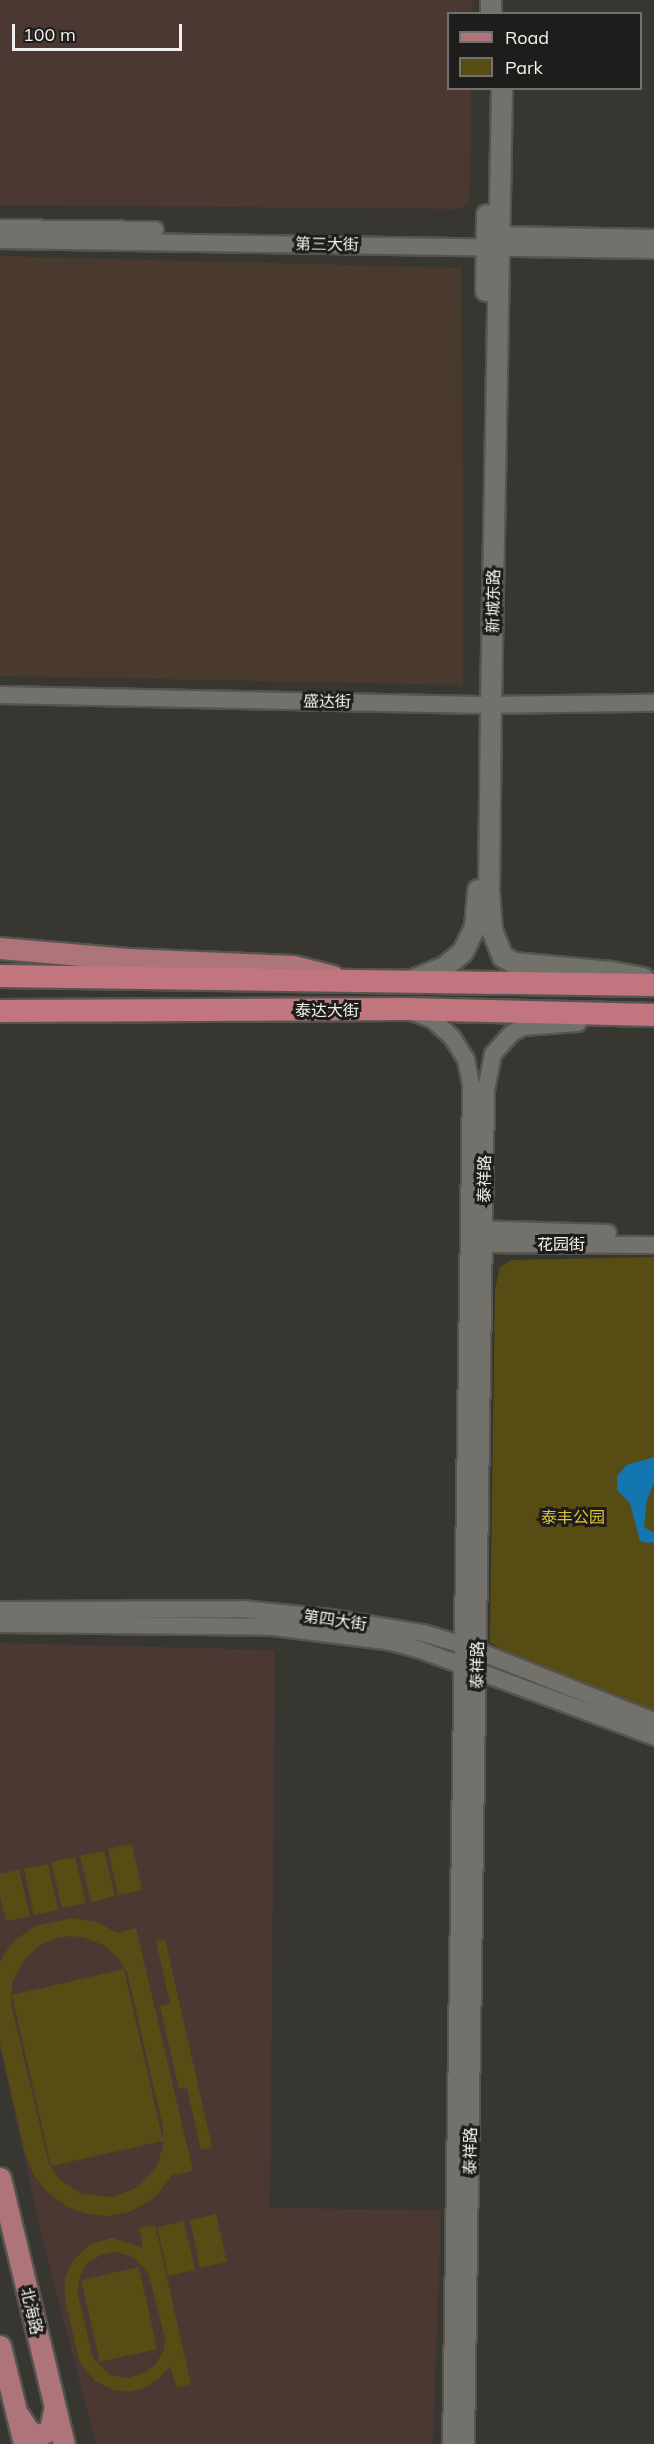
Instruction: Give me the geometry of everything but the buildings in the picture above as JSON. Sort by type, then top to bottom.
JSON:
[{"type":"highway","name":"泰达大街","points":[[0,976],[654,983]]},
{"type":"highway","name":"泰达大街","points":[[5,1012],[405,1010],[651,1015]]},
{"type":"main road","name":"新城东路","points":[[489,90],[493,241]]},
{"type":"main road","name":"新城东路","points":[[407,981],[435,973],[455,961],[470,940],[475,927],[485,705],[493,241],[502,90]]},
{"type":"main road","name":"新城东路","points":[[485,705],[489,891],[492,930],[503,957],[527,966],[612,972],[654,983]]},
{"type":"main road","points":[[0,948],[129,959],[293,966],[345,980]]},
{"type":"main road","name":"北海路","points":[[0,2178],[64,2444]]},
{"type":"main road","points":[[0,2346],[24,2444]]},
{"type":"main road","points":[[16,2410],[33,2435],[44,2435],[53,2424],[53,2401]]},
{"type":"street","name":"第三大街","points":[[0,228],[493,241],[654,250]]},
{"type":"street","name":"第三大街","points":[[0,240],[493,241],[654,238]]},
{"type":"street","name":"盛达街","points":[[0,695],[485,705],[654,704]]},
{"type":"street","name":"泰祥路","points":[[405,1010],[433,1020],[445,1030],[459,1047],[470,1071],[475,1237],[465,2444]]},
{"type":"street","name":"泰祥路","points":[[475,1237],[487,1076],[494,1054],[500,1046],[524,1027],[651,1015]]},
{"type":"street","name":"花园街","points":[[475,1237],[654,1234]]},
{"type":"street","name":"花园街","points":[[475,1237],[654,1245]]},
{"type":"street","name":"第四大街","points":[[0,1610],[242,1609],[331,1618],[423,1634],[470,1648],[654,1721]]},
{"type":"street","points":[[0,1624],[273,1627],[391,1642],[418,1648],[654,1737]]},
{"type":"street","name":"泰祥路","points":[[451,2444],[470,1668]]},
{"type":"shaded area","points":[[0,0],[472,0],[472,12],[447,12],[447,90],[471,90],[470,197],[466,205],[457,209],[0,205]]},
{"type":"shaded area","points":[[0,256],[462,268],[463,685],[0,676]]},
{"type":"shaded area","points":[[0,1643],[275,1650],[270,2208],[441,2210],[433,2444],[96,2444],[43,2241],[0,2049]]},
{"type":"green space","name":"泰丰公园","points":[[654,1257],[654,1712],[522,1661],[490,1642],[495,1289],[500,1267],[512,1260]]},
{"type":"green space","points":[[132,1844],[142,1890],[118,1895],[108,1849]]},
{"type":"green space","points":[[104,1851],[115,1896],[91,1902],[80,1856]]},
{"type":"green space","points":[[75,1857],[86,1903],[62,1908],[51,1862]]},
{"type":"green space","points":[[48,1864],[58,1910],[34,1915],[24,1869]]},
{"type":"green space","points":[[19,1870],[30,1916],[6,1921],[0,1896],[0,1874]]},
{"type":"green space","points":[[72,1918],[97,1922],[117,1933],[136,1928],[193,2171],[176,2175],[174,2172],[159,2193],[129,2212],[108,2216],[88,2214],[69,2208],[46,2191],[35,2177],[25,2153],[0,2043],[0,1963],[14,1941],[35,1926]],"holes":[[[72,1936],[85,1938],[105,1946],[120,1960],[127,1972],[163,2127],[163,2146],[157,2166],[138,2187],[113,2197],[82,2194],[59,2179],[49,2164],[11,2004],[12,1983],[25,1958],[42,1944],[56,1938]]]},
{"type":"green space","points":[[165,1939],[212,2147],[201,2150],[187,2088],[179,2089],[160,2006],[170,2003],[156,1941]]},
{"type":"green space","points":[[124,1969],[163,2141],[51,2166],[12,1995]]},
{"type":"green space","points":[[216,2214],[227,2262],[200,2268],[190,2220]]},
{"type":"green space","points":[[184,2221],[195,2270],[168,2276],[157,2227]]},
{"type":"green space","points":[[155,2225],[191,2384],[176,2387],[170,2366],[159,2379],[142,2389],[128,2392],[114,2390],[95,2381],[80,2363],[65,2300],[65,2277],[73,2260],[91,2244],[112,2238],[143,2248],[139,2228]],"holes":[[[115,2252],[133,2257],[148,2272],[165,2338],[164,2349],[156,2364],[146,2372],[128,2378],[110,2375],[93,2358],[77,2291],[81,2273],[89,2262],[101,2255]]]},
{"type":"green space","points":[[139,2267],[157,2349],[100,2362],[81,2280]]},
{"type":"water","points":[[654,1457],[654,1482],[647,1500],[644,1527],[654,1533],[654,1542],[649,1543],[640,1541],[630,1503],[617,1490],[617,1476],[627,1465]]}]
